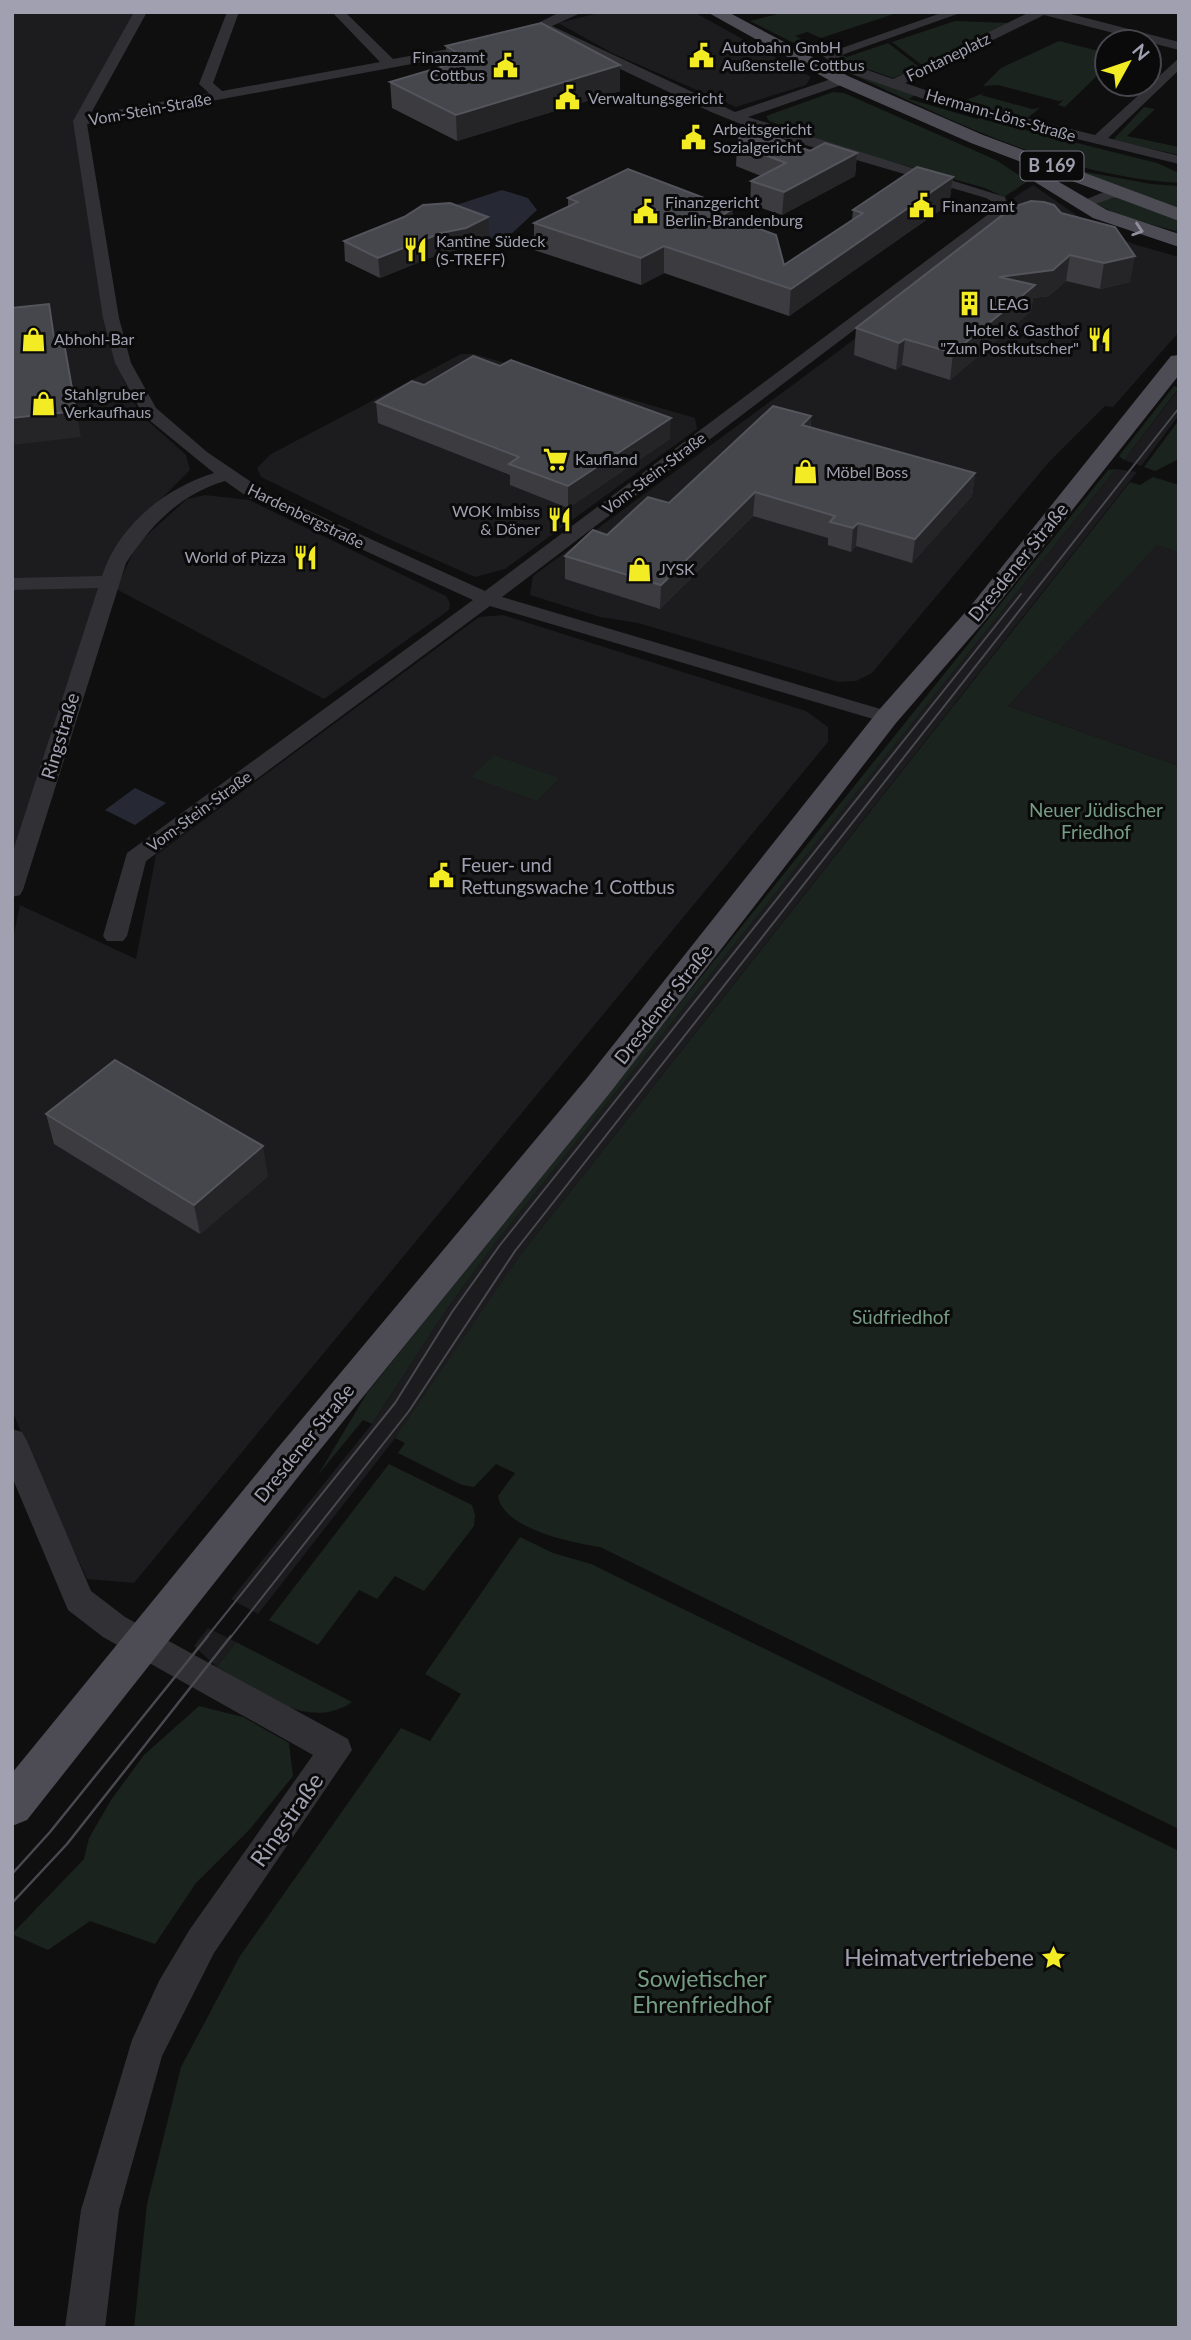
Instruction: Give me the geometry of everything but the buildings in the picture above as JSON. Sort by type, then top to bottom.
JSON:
[{"type":"main road","name":"Hermann-Löns-Straße","points":[[715,12],[842,80],[977,139],[1179,215]]},
{"type":"main road","name":"Hermann-Löns-Straße","points":[[977,139],[1083,204],[1123,225],[1179,241]]},
{"type":"main road","name":"Dresdener Straße","points":[[12,1806],[598,1086],[887,718],[978,613],[1179,361]]},
{"type":"street","points":[[80,121],[141,12]]},
{"type":"street","name":"Vom-Stein-Straße","points":[[220,96],[206,84],[233,12]]},
{"type":"street","points":[[338,12],[366,43],[391,64]]},
{"type":"street","name":"Vom-Stein-Straße","points":[[115,936],[135,858],[486,599],[1002,211],[1000,200],[980,191],[822,146],[734,117],[546,34],[545,25],[549,21],[577,12]]},
{"type":"street","name":"Fontaneplatz","points":[[829,55],[957,12]]},
{"type":"street","name":"Fontaneplatz","points":[[893,84],[1041,12]]},
{"type":"street","points":[[1047,12],[1179,46]]},
{"type":"street","points":[[1084,22],[1102,12]]},
{"type":"street","name":"Vom-Stein-Straße","points":[[80,121],[499,43]]},
{"type":"street","name":"Hermann-Löns-Straße","points":[[829,55],[845,67],[952,104],[1096,142],[1179,160]]},
{"type":"street","points":[[1096,142],[1179,62]]},
{"type":"street","points":[[734,117],[842,80]]},
{"type":"street","name":"Hardenbergstraße","points":[[80,121],[111,318],[123,363],[149,411],[223,471],[256,494],[486,599],[887,718]]},
{"type":"street","points":[[1083,204],[1111,194],[1126,195]]},
{"type":"street","name":"Ringstraße","points":[[12,890],[116,563],[145,522],[178,495],[223,471]]},
{"type":"street","points":[[12,584],[109,582]]},
{"type":"street","name":"Ringstraße","points":[[12,1441],[79,1600],[114,1627],[336,1750],[202,1941],[172,1994],[145,2053],[100,2210],[85,2328]]},
{"type":"shaded area","points":[[12,12],[135,12],[76,119],[116,364],[140,414],[186,455],[190,470],[133,527],[12,859]]},
{"type":"shaded area","points":[[603,12],[694,12],[811,77],[806,85],[736,107],[614,54],[558,23]]},
{"type":"shaded area","points":[[1033,185],[1092,226],[1133,244],[1179,257],[1179,332],[1113,407],[1105,406],[1049,462],[872,673],[856,681],[838,682],[638,623],[600,617],[530,595],[533,576],[840,350],[1019,212],[1012,199]]},
{"type":"shaded area","points":[[502,190],[528,198],[537,210],[508,237],[490,239],[487,229],[435,212]]},
{"type":"shaded area","points":[[461,354],[474,354],[695,418],[697,429],[505,569],[475,577],[384,537],[261,477],[257,468],[271,454]]},
{"type":"shaded area","points":[[1179,389],[1179,415],[1141,466],[1124,460]]},
{"type":"shaded area","points":[[1116,469],[1137,472],[521,1254],[417,1410],[258,1614],[231,1599],[372,1424],[447,1309],[496,1242]]},
{"type":"shaded area","points":[[205,495],[249,500],[446,596],[450,603],[449,610],[324,699],[116,589],[137,544],[187,499]]},
{"type":"shaded area","points":[[1179,521],[1179,766],[1008,706],[1135,567]]},
{"type":"shaded area","points":[[503,615],[806,711],[828,727],[828,742],[134,1583],[87,1579],[12,1410],[12,942],[20,905],[136,959],[156,855],[479,617]]},
{"type":"shaded area","points":[[135,788],[166,803],[135,825],[105,810]]},
{"type":"shaded area","points":[[208,1628],[236,1642],[217,1667],[194,1646]]},
{"type":"green space","points":[[785,12],[900,12],[821,38],[807,32],[795,36],[806,41],[796,44],[750,21]]},
{"type":"green space","points":[[955,21],[1009,23],[922,65],[892,42]]},
{"type":"green space","points":[[1059,41],[1093,50],[1093,80],[1065,107],[1058,105],[1063,100],[998,85],[983,86],[1001,68]]},
{"type":"green space","points":[[888,43],[919,67],[893,78],[836,58],[839,54],[847,57]]},
{"type":"green space","points":[[841,69],[915,95],[909,99],[977,119],[984,115],[990,117],[985,120],[1157,163],[1179,173],[1179,183],[1134,178],[1047,157],[964,125]]},
{"type":"green space","points":[[833,92],[844,93],[996,160],[1028,181],[1004,197],[985,188],[824,143],[769,121],[766,116]]},
{"type":"green space","points":[[986,92],[981,95],[1032,109],[1040,108],[1026,119],[964,101]]},
{"type":"green space","points":[[1144,107],[1155,109],[1127,136],[1179,147],[1179,155],[1113,140]]},
{"type":"green space","points":[[1070,169],[1151,184],[1179,186],[1179,211]]},
{"type":"green space","points":[[1109,198],[1123,199],[1179,219],[1179,232],[1121,216],[1097,204]]},
{"type":"green space","points":[[1174,386],[1179,388],[1124,460],[1119,456]]},
{"type":"green space","points":[[1179,420],[1179,459],[1155,471],[1144,467]]},
{"type":"green space","points":[[1116,469],[496,1242],[447,1309],[372,1424],[363,1420],[318,1475],[367,1393],[1108,470]]},
{"type":"green space","name":"Südfriedhof","points":[[1153,477],[1179,485],[1179,552],[1157,545],[1008,706],[1179,766],[1179,1829],[600,1547],[557,1538],[525,1526],[503,1508],[498,1496],[515,1473],[496,1464],[474,1487],[462,1485],[398,1453],[405,1443],[395,1438],[521,1254],[1130,482],[1140,485]]},
{"type":"green space","points":[[494,755],[559,778],[537,801],[471,777]]},
{"type":"green space","points":[[389,1464],[472,1505],[474,1526],[424,1591],[395,1576],[377,1599],[359,1590],[318,1645],[269,1620]]},
{"type":"green space","name":"Sowjetischer Ehrenfriedhof","points":[[520,1537],[553,1553],[591,1564],[1179,1851],[1179,2328],[134,2328],[147,2204],[181,2067],[240,1956],[401,1728],[430,1741],[461,1694],[425,1674]]},
{"type":"green space","points":[[236,1642],[352,1702],[335,1710],[318,1713],[283,1705],[217,1667]]},
{"type":"green space","points":[[199,1706],[243,1717],[289,1743],[293,1776],[250,1829],[196,1883],[155,1944],[90,1921],[48,1950],[12,1934],[84,1859],[89,1838],[111,1800],[144,1755]]},
{"type":"tram line","points":[[230,1638],[409,1411],[515,1251],[1179,408]]},
{"type":"tram line","points":[[206,1638],[395,1403],[452,1312],[500,1245],[1021,594]]},
{"type":"tram line","points":[[12,1874],[50,1832],[208,1636]]},
{"type":"tram line","points":[[12,1903],[67,1844],[231,1636]]},
{"type":"place","name":"Autobahn GmbH Außenstelle Cottbus","points":[[702,56]]},
{"type":"place","name":"Finanzamt Cottbus","points":[[505,66]]},
{"type":"place","name":"Verwaltungsgericht","points":[[568,98]]},
{"type":"place","name":"Arbeitsgericht Sozialgericht","points":[[693,138]]},
{"type":"place","name":"Finanzamt","points":[[922,206]]},
{"type":"place","name":"Finanzgericht Berlin-Brandenburg","points":[[645,211]]},
{"type":"place","name":"Kantine Südeck (S-TREFF)","points":[[416,250]]},
{"type":"place","name":"LEAG","points":[[969,304]]},
{"type":"place","name":"Abhohl-Bar","points":[[34,339]]},
{"type":"place","name":"Hotel & Gasthof \"Zum Postkutscher\"","points":[[1099,339]]},
{"type":"place","name":"Stahlgruber Verkaufhaus","points":[[44,403]]},
{"type":"place","name":"Kaufland","points":[[555,459]]},
{"type":"place","name":"Möbel Boss","points":[[806,472]]},
{"type":"place","name":"WOK Imbiss & Döner","points":[[560,520]]},
{"type":"place","name":"World of Pizza","points":[[306,557]]},
{"type":"place","name":"JYSK","points":[[639,569]]},
{"type":"place","name":"Feuer- und Rettungswache 1 Cottbus","points":[[441,876]]},
{"type":"place","name":"Heimatvertriebene","points":[[1054,1958]]},
{"type":"park label","name":"Neuer Jüdischer Friedhof","points":[[1096,821]]}]
